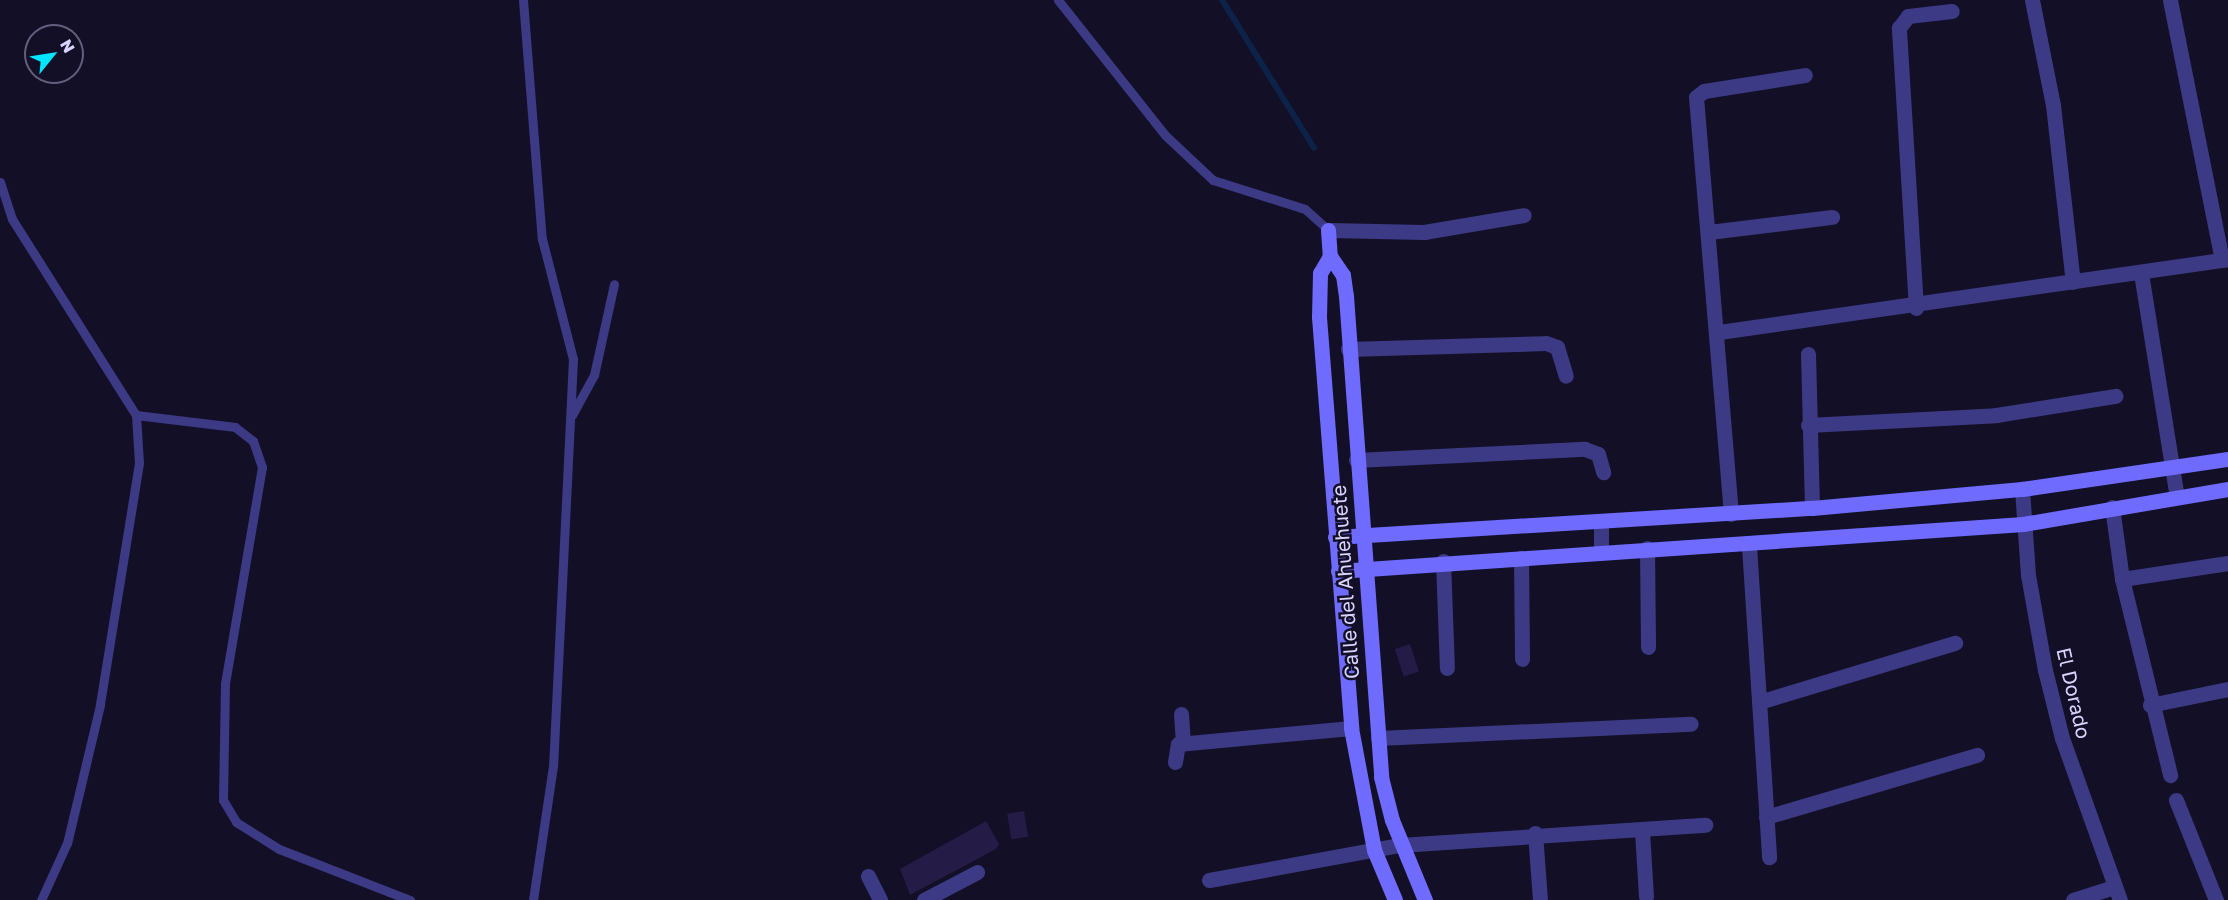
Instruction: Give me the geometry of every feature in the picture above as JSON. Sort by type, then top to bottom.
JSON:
[{"type":"street","points":[[2032,0],[2053,105],[2073,282]]},
{"type":"street","points":[[1719,332],[1916,308],[2225,260],[2170,0]]},
{"type":"street","points":[[1916,308],[1899,28],[1908,16],[1952,11]]},
{"type":"street","points":[[1731,514],[1719,332],[1699,93],[1805,75]]},
{"type":"street","points":[[1328,230],[1424,232],[1524,215]]},
{"type":"street","points":[[1709,232],[1832,218]]},
{"type":"street","name":"Calle del Ahuehuete","points":[[1328,230],[1330,256],[1343,275],[1378,738],[1385,798],[1401,845],[1425,900]]},
{"type":"street","name":"Calle del Ahuehuete","points":[[1330,256],[1320,273],[1319,317],[1351,728],[1374,850],[1395,900]]},
{"type":"street","points":[[2141,273],[2177,497]]},
{"type":"street","points":[[1348,349],[1546,343],[1557,347],[1566,376]]},
{"type":"street","points":[[1808,354],[1808,425],[1812,508]]},
{"type":"street","points":[[1808,425],[1996,415],[2115,396]]},
{"type":"street","points":[[1356,460],[1585,448],[1598,454],[1603,472]]},
{"type":"street","points":[[1335,537],[1363,533],[1601,523],[1812,508],[2022,489],[2173,469],[2228,459]]},
{"type":"street","name":"El Dorado","points":[[2022,489],[2023,524],[2062,738],[2117,894]]},
{"type":"street","points":[[1338,571],[1601,550],[1749,546],[2023,524],[2228,489]]},
{"type":"street","points":[[2112,507],[2122,579],[2150,705],[2170,775]]},
{"type":"street","points":[[1601,523],[1601,550]]},
{"type":"street","points":[[1749,546],[1769,857]]},
{"type":"street","points":[[1647,548],[1648,647]]},
{"type":"street","points":[[1521,558],[1522,659]]},
{"type":"street","points":[[1443,561],[1447,668]]},
{"type":"street","points":[[2122,579],[2228,563]]},
{"type":"street","points":[[1759,702],[1955,643]]},
{"type":"street","points":[[2150,705],[2228,688]]},
{"type":"street","points":[[1181,714],[1183,743]]},
{"type":"street","points":[[1378,738],[1691,724]]},
{"type":"street","points":[[1175,762],[1173,747],[1183,743],[1351,728]]},
{"type":"street","points":[[1766,817],[1977,755]]},
{"type":"street","points":[[2176,800],[2216,900]]},
{"type":"street","points":[[1209,880],[1401,845],[1535,833],[1642,831],[1705,825]]},
{"type":"street","points":[[1642,831],[1647,896]]},
{"type":"street","points":[[1535,833],[1540,899]]},
{"type":"street","points":[[924,900],[977,872]]},
{"type":"street","points":[[868,876],[880,900]]},
{"type":"street","points":[[2073,900],[2117,894]]},
{"type":"lane","points":[[524,0],[537,202],[573,359],[553,766],[533,900]]},
{"type":"lane","points":[[1058,0],[1165,135],[1213,180],[1305,209],[1328,230]]},
{"type":"lane","points":[[0,182],[12,219],[136,415],[139,463],[100,705],[67,843],[41,900]]},
{"type":"lane","points":[[570,417],[594,375],[614,284]]},
{"type":"lane","points":[[136,415],[235,427],[253,441],[262,468],[225,684],[223,800],[236,822],[279,849],[410,900]]},
{"type":"building","points":[[1410,644],[1419,672],[1404,677],[1395,649]]},
{"type":"building","points":[[1024,811],[1028,837],[1011,839],[1007,814]]},
{"type":"building","points":[[986,821],[999,844],[996,849],[910,895],[900,869]]},
{"type":"waterway","points":[[1222,0],[1314,148]]}]
